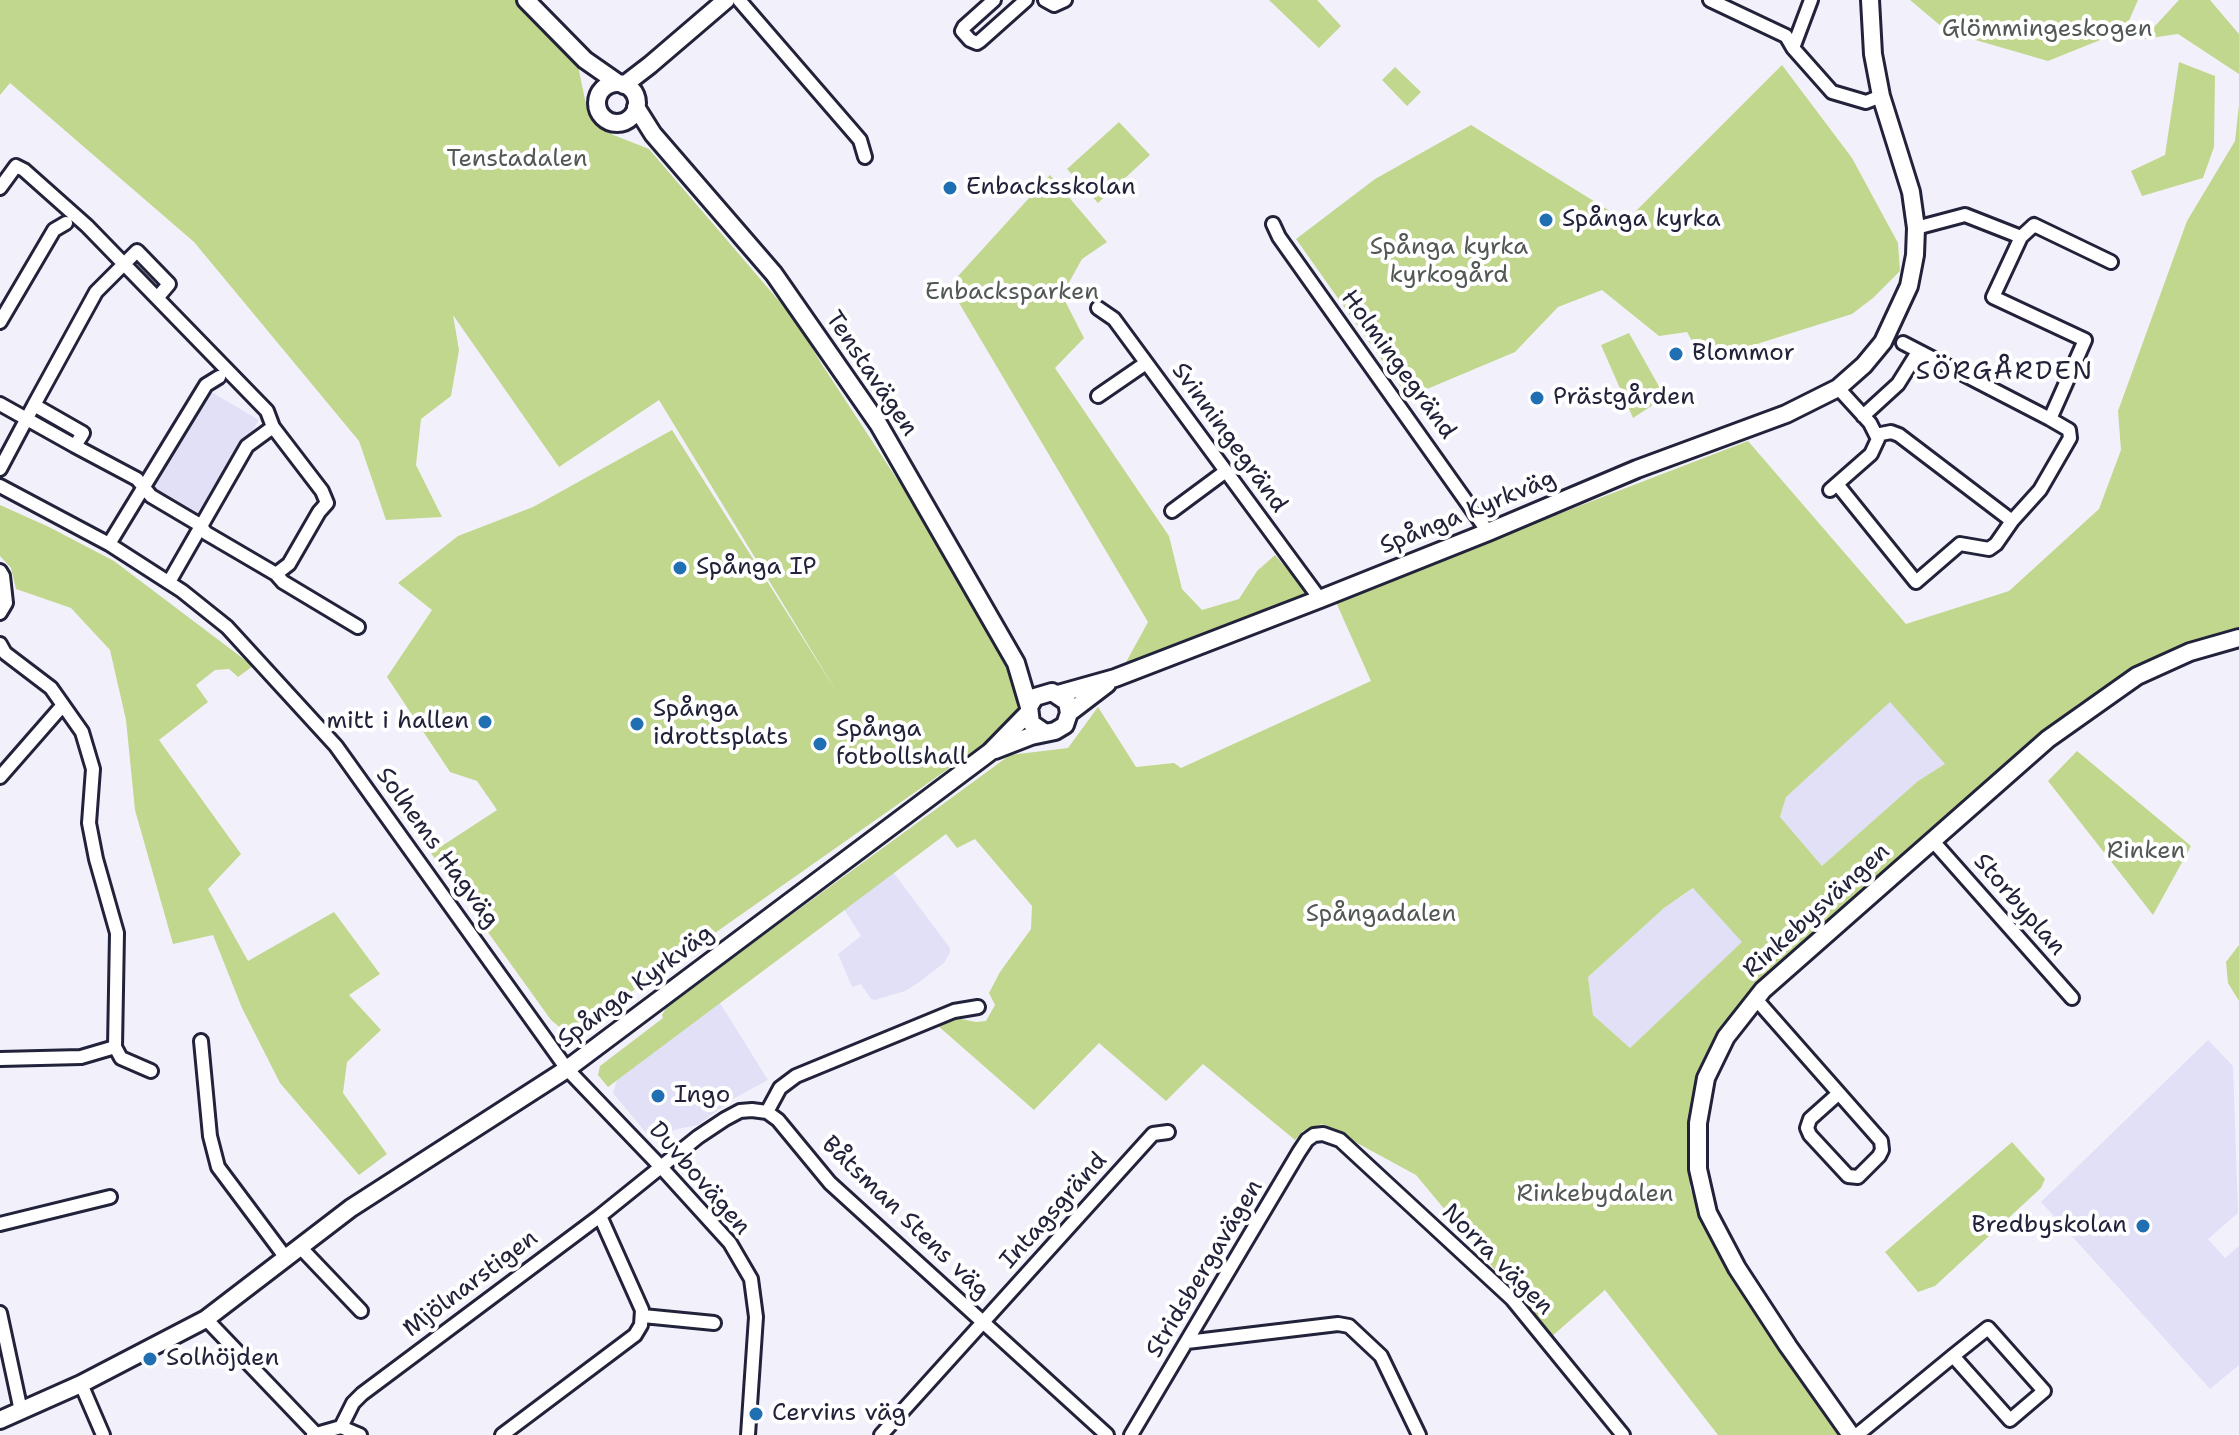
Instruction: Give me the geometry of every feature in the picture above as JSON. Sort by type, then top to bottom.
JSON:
[{"type":"street","name":"Tenstavägen","points":[[526,0],[585,60],[628,93],[653,134],[774,274],[879,425],[1016,663],[1029,710]]},
{"type":"street","points":[[628,93],[607,86],[599,94],[597,106],[602,117],[613,123],[623,122],[632,116],[628,93],[650,65],[726,0]]},
{"type":"street","points":[[739,0],[860,140],[865,157]]},
{"type":"street","points":[[994,0],[964,27],[962,31],[970,40],[980,41],[1026,0]]},
{"type":"street","points":[[1045,0],[1054,5],[1065,0]]},
{"type":"street","points":[[1710,0],[1786,36],[1832,92],[1866,102],[1881,96]]},
{"type":"street","points":[[1793,48],[1811,0]]},
{"type":"street","name":"Spånga Kyrkväg","points":[[1055,693],[1115,678],[1320,599],[1637,469],[1786,414],[1838,388],[1864,365],[1883,342],[1909,286],[1915,255],[1916,228],[1911,192],[1881,96],[1873,54],[1870,0]]},
{"type":"street","name":"Tenstavägen","points":[[585,60],[592,84],[599,94]]},
{"type":"street","name":"Tenstavägen","points":[[623,122],[653,134]]},
{"type":"street","points":[[0,188],[16,166],[24,170],[87,226],[267,411],[273,427],[322,491],[327,503],[289,564],[276,574]]},
{"type":"street","points":[[1916,228],[1965,215],[2021,237]]},
{"type":"street","points":[[0,322],[54,230],[66,223]]},
{"type":"street","name":"Holmingegränd","points":[[1273,224],[1279,237],[1488,532]]},
{"type":"street","points":[[2050,419],[2085,340],[1993,297],[2021,237],[2034,225],[2111,262]]},
{"type":"street","points":[[0,469],[96,292],[137,251],[169,284],[158,297]]},
{"type":"street","points":[[0,292],[13,299]]},
{"type":"street","name":"Svinningegränd","points":[[1098,308],[1114,319],[1320,599]]},
{"type":"street","points":[[1838,388],[1878,439],[1871,454],[1834,487],[1916,582],[1960,544],[1989,549],[2040,490],[2070,438],[2069,430],[1903,343]]},
{"type":"street","points":[[1863,416],[1898,384],[1918,352]]},
{"type":"street","points":[[1098,396],[1146,363]]},
{"type":"street","points":[[109,544],[206,385],[219,377]]},
{"type":"street","points":[[0,404],[137,479],[151,496],[200,525],[206,533],[358,627]]},
{"type":"street","points":[[34,405],[83,433],[75,446]]},
{"type":"street","points":[[169,582],[247,446],[273,427]]},
{"type":"street","points":[[1876,435],[1891,432],[1899,435],[2012,521]]},
{"type":"street","points":[[1172,511],[1226,471]]},
{"type":"street","name":"Solhems Hagväg","points":[[0,486],[109,544],[169,582],[227,627],[336,746],[567,1069]]},
{"type":"street","points":[[0,571],[6,603],[0,613]]},
{"type":"street","name":"Rinkebysvängen","points":[[1854,1435],[1788,1346],[1737,1268],[1708,1213],[1698,1169],[1698,1123],[1706,1078],[1726,1037],[1755,998],[2009,774],[2082,714],[2137,676],[2190,652],[2239,638]]},
{"type":"street","points":[[0,644],[5,653],[51,688],[82,732],[93,769],[89,823],[117,933],[115,1047],[121,1058],[151,1071]]},
{"type":"street","name":"Tenstavägen","points":[[1016,663],[1055,693]]},
{"type":"street","name":"Spånga Kyrkväg","points":[[1069,713],[1115,678]]},
{"type":"street","points":[[1055,693],[1067,702],[1069,713],[1061,729],[1044,732],[1031,723],[1029,710],[1035,697],[1055,693]]},
{"type":"street","points":[[0,777],[63,705]]},
{"type":"street","name":"Spånga Kyrkväg","points":[[0,1420],[81,1384],[206,1319],[351,1208],[567,1069],[990,752],[1029,710]]},
{"type":"street","name":"Spånga Kyrkväg","points":[[990,752],[1044,732]]},
{"type":"street","name":"Storbyplan","points":[[1932,840],[2072,998]]},
{"type":"street","points":[[1755,998],[1881,1141],[1879,1156],[1858,1177],[1848,1176],[1807,1128],[1810,1119],[1838,1094]]},
{"type":"street","points":[[661,1167],[740,1111],[767,1112],[780,1088],[796,1076],[954,1011],[978,1007]]},
{"type":"street","points":[[201,1041],[210,1136],[218,1167],[286,1258]]},
{"type":"street","points":[[0,1059],[81,1057],[115,1047]]},
{"type":"street","name":"Duvbovägen","points":[[567,1069],[730,1243],[751,1279],[756,1317],[748,1435]]},
{"type":"street","name":"Båtsman Stens väg","points":[[767,1112],[778,1120],[830,1183],[1107,1435]]},
{"type":"street","name":"Intagsgränd","points":[[881,1435],[1153,1134],[1168,1132]]},
{"type":"street","name":"Stridsbergavägen","points":[[1131,1435],[1299,1152],[1307,1140],[1323,1134]]},
{"type":"street","name":"Norra vägen","points":[[1323,1134],[1340,1140],[1512,1299],[1623,1435]]},
{"type":"street","name":"Mjölnarstigen","points":[[341,1427],[353,1403],[362,1394],[661,1167]]},
{"type":"street","points":[[0,1224],[110,1197]]},
{"type":"street","points":[[502,1435],[635,1335],[643,1316],[632,1284],[600,1216]]},
{"type":"street","points":[[300,1247],[361,1311]]},
{"type":"street","points":[[0,1313],[21,1411]]},
{"type":"street","points":[[643,1316],[714,1323]]},
{"type":"street","points":[[206,1319],[314,1434],[341,1427],[360,1435]]},
{"type":"street","points":[[1187,1342],[1338,1324],[1349,1326],[1381,1356],[1419,1435]]},
{"type":"street","points":[[1854,1435],[1988,1328],[2044,1391],[2010,1420],[1953,1356]]},
{"type":"street","points":[[81,1384],[103,1435]]},
{"type":"shaded area","points":[[208,390],[259,420],[200,520],[149,490]]},
{"type":"shaded area","points":[[1890,701],[1946,764],[1918,781],[1822,866],[1780,817],[1786,797]]},
{"type":"shaded area","points":[[893,872],[950,952],[944,963],[918,983],[905,991],[875,1000],[861,984],[852,987],[838,954],[861,936],[844,909]]},
{"type":"shaded area","points":[[1694,888],[1743,942],[1630,1048],[1593,1015],[1588,977],[1664,908]]},
{"type":"shaded area","points":[[720,1003],[768,1080],[733,1099],[698,1125],[677,1129],[652,1140],[613,1093],[617,1080]]},
{"type":"shaded area","name":"Bredbyskolan","points":[[2208,1040],[2233,1066],[2238,1213],[2208,1239],[2225,1258],[2239,1246],[2239,1365],[2210,1389],[2041,1202]]},
{"type":"green space","name":"Tenstadalen","points":[[0,0],[515,0],[578,66],[586,104],[611,134],[649,149],[797,322],[912,502],[1022,694],[1012,724],[587,1023],[563,1030],[551,1020],[431,853],[497,810],[477,781],[450,772],[387,677],[432,610],[398,583],[458,536],[533,507],[672,430],[838,694],[659,400],[559,467],[453,315],[459,350],[451,396],[421,419],[416,465],[442,517],[386,520],[359,441],[194,242],[10,83],[0,95]]},
{"type":"green space","points":[[1269,0],[1317,0],[1341,26],[1319,48]]},
{"type":"green space","name":"Glömmingeskogen","points":[[1910,0],[2138,0],[2125,30],[2048,61],[1948,32]]},
{"type":"green space","points":[[2179,0],[2210,0],[2239,34],[2239,74],[2178,34],[2143,39]]},
{"type":"green space","points":[[2179,62],[2215,76],[2214,147],[2203,178],[2142,196],[2131,171],[2165,155]]},
{"type":"green space","name":"Spånga kyrka kyrkogård","points":[[1782,65],[1852,158],[1898,243],[1900,271],[1852,314],[1703,361],[1687,332],[1659,336],[1602,290],[1558,307],[1515,352],[1408,397],[1296,239],[1375,179],[1471,125],[1626,221]]},
{"type":"green space","points":[[1395,67],[1421,92],[1407,106],[1382,80]]},
{"type":"green space","name":"Spångadalen","points":[[2239,105],[2239,629],[2210,637],[2134,670],[2078,704],[2013,764],[1763,978],[1718,1033],[1691,1113],[1690,1188],[1709,1234],[1783,1357],[1840,1435],[1718,1435],[1605,1290],[1551,1337],[1416,1175],[1322,1124],[1303,1131],[1295,1140],[1203,1064],[1166,1101],[1099,1043],[1034,1110],[937,1025],[951,1017],[986,1021],[995,1005],[989,993],[1031,929],[1032,906],[975,839],[957,848],[946,834],[608,1087],[598,1075],[600,1066],[663,1018],[668,1005],[1010,755],[1068,748],[1098,707],[1136,767],[1174,763],[1181,768],[1371,681],[1335,600],[1748,441],[1906,624],[2009,591],[2099,509],[2121,450],[2118,411],[2187,221],[2235,141]],"holes":[[[1890,702],[1945,764],[1918,781],[1822,866],[1780,817],[1786,797]],[[1693,888],[1742,942],[1630,1048],[1593,1015],[1588,977],[1664,908]]]},
{"type":"green space","points":[[1119,122],[1150,155],[1098,203],[1067,169]]},
{"type":"green space","name":"Enbacksparken","points":[[1050,175],[1107,242],[1082,259],[1062,295],[1084,338],[1055,368],[1169,536],[1182,589],[1202,610],[1239,599],[1257,571],[1275,555],[1307,593],[1124,666],[1148,622],[949,286]]},
{"type":"green space","points":[[1629,333],[1665,397],[1633,418],[1601,345]]},
{"type":"green space","points":[[0,505],[114,561],[253,666],[238,677],[229,669],[215,670],[196,685],[208,702],[159,740],[241,854],[208,889],[248,961],[334,912],[380,974],[349,995],[381,1030],[347,1062],[343,1093],[387,1154],[359,1175],[280,1083],[242,1008],[213,935],[173,944],[135,810],[126,720],[110,650],[71,608],[16,589],[11,568],[0,556]]},
{"type":"green space","name":"Rinken","points":[[2077,751],[2191,846],[2153,915],[2048,781]]},
{"type":"green space","points":[[2239,945],[2239,1001],[2228,983],[2226,962]]},
{"type":"green space","points":[[2012,1142],[2045,1179],[2041,1188],[1935,1286],[1918,1292],[1885,1252]]},
{"type":"place","name":"Enbacksskolan","points":[[950,188]]},
{"type":"place","name":"Spånga kyrka","points":[[1546,220]]},
{"type":"place","name":"Blommor","points":[[1676,354]]},
{"type":"place","name":"Prästgården","points":[[1537,398]]},
{"type":"place","name":"Spånga IP","points":[[680,568]]},
{"type":"place","name":"mitt i hallen","points":[[485,722]]},
{"type":"place","name":"Spånga idrottsplats","points":[[637,724]]},
{"type":"place","name":"Spånga fotbollshall","points":[[820,744]]},
{"type":"place","name":"Ingo","points":[[658,1096]]},
{"type":"place","name":"Bredbyskolan","points":[[2143,1226]]},
{"type":"place","name":"Solhöjden","points":[[150,1359]]},
{"type":"place","name":"Cervins väg","points":[[756,1414]]},
{"type":"district","name":"SÖRGÅRDEN","points":[[2005,372]]},
{"type":"park label","name":"Rinkebydalen","points":[[1595,1195]]}]
